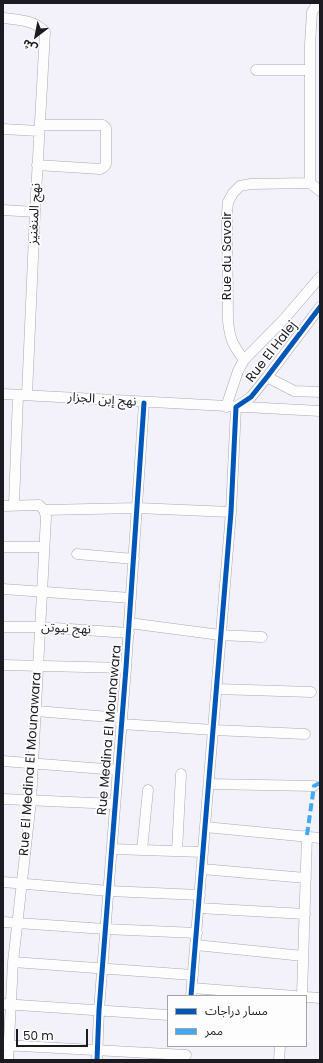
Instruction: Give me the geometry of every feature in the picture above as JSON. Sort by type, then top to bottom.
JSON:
[{"type":"street","points":[[318,3],[312,12],[310,44],[310,183],[320,190]]},
{"type":"street","name":"نهج المنغنيز","points":[[3,18],[34,23],[41,27],[45,32],[35,212],[14,505]]},
{"type":"street","points":[[256,70],[310,70]]},
{"type":"street","points":[[3,129],[103,124],[106,128],[106,164],[104,167],[100,169],[37,165]]},
{"type":"street","name":"Rue du Savoir","points":[[244,360],[232,344],[229,334],[226,236],[228,202],[233,193],[240,186],[310,183]]},
{"type":"street","points":[[3,210],[35,212]]},
{"type":"street","name":"Rue El Halej","points":[[231,407],[238,371],[244,360],[285,318],[320,276]]},
{"type":"street","name":"Rue El Halej","points":[[231,407],[251,397],[320,307]]},
{"type":"street","points":[[267,377],[294,391],[320,392]]},
{"type":"street","name":"نهج إبن الجزار","points":[[3,394],[144,403],[320,411]]},
{"type":"street","name":"Rue Medina El Mounawara","points":[[97,1055],[114,804],[138,508],[144,403]]},
{"type":"street","points":[[231,407],[231,512],[192,992],[261,995]]},
{"type":"street","points":[[3,506],[39,506],[44,510],[138,508],[231,512]]},
{"type":"street","name":"Rue El Medina El Mounawara","points":[[8,1060],[6,1045],[7,1005],[31,801],[46,517],[44,510]]},
{"type":"street","points":[[3,547],[44,547]]},
{"type":"street","points":[[77,554],[134,559]]},
{"type":"street","points":[[3,588],[131,598]]},
{"type":"street","name":"نهج نيوتن","points":[[3,627],[129,628],[262,637]]},
{"type":"street","points":[[3,665],[126,668]]},
{"type":"street","points":[[217,689],[311,692]]},
{"type":"street","points":[[36,711],[214,730],[305,734]]},
{"type":"street","points":[[3,761],[117,770]]},
{"type":"street","points":[[178,851],[181,774]]},
{"type":"street","points":[[209,784],[314,786]]},
{"type":"street","points":[[142,850],[148,790]]},
{"type":"street","points":[[3,799],[114,804]]},
{"type":"street","points":[[205,828],[307,835],[320,838]]},
{"type":"street","points":[[302,995],[307,835]]},
{"type":"street","points":[[112,849],[203,852]]},
{"type":"street","points":[[202,869],[306,878]]},
{"type":"street","points":[[3,882],[109,891],[200,895]]},
{"type":"street","points":[[199,908],[305,914]]},
{"type":"street","points":[[3,922],[105,929],[197,933]]},
{"type":"street","points":[[196,945],[303,956]]},
{"type":"street","points":[[13,962],[193,975]]},
{"type":"street","points":[[307,997],[320,998]]},
{"type":"street","points":[[7,1005],[167,1015]]},
{"type":"street","points":[[6,1045],[97,1055],[187,1054]]},
{"type":"street","points":[[279,1060],[280,1047]]},
{"type":"marked path","points":[[307,835],[314,786],[320,783]]},
{"type":"cycle path","points":[[191,995],[231,512],[236,407],[251,397],[320,307]]},
{"type":"cycle path","points":[[97,1060],[99,1010],[126,668],[144,403]]}]
